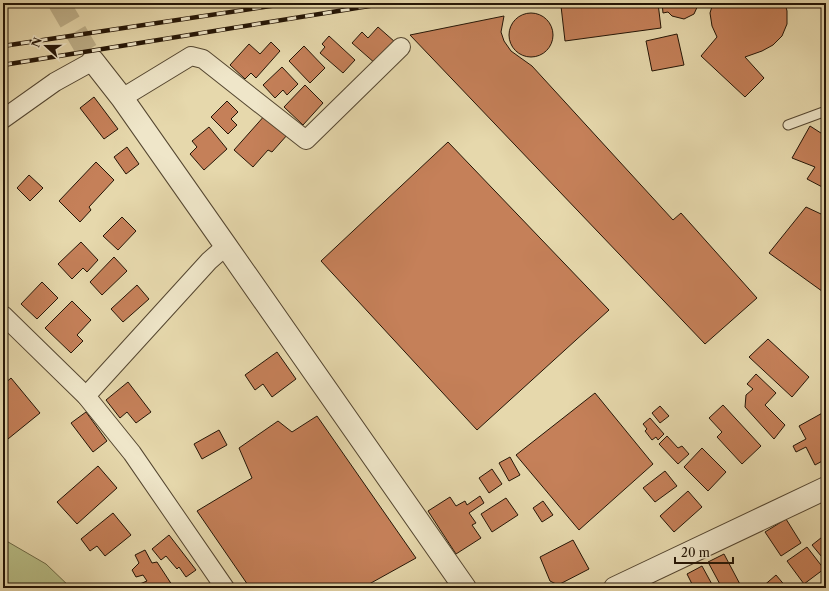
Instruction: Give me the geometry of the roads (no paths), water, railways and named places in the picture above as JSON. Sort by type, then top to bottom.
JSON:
[{"type":"street","points":[[122,98],[191,56],[204,59],[306,140],[401,47]]},
{"type":"street","points":[[3,119],[55,82],[93,61],[122,98],[465,588]]},
{"type":"street","points":[[86,396],[209,261],[226,246]]},
{"type":"street","points":[[3,315],[86,396],[132,454],[225,588]]},
{"type":"street","points":[[615,588],[826,488]]},
{"type":"lane","points":[[788,125],[826,111]]},
{"type":"tunnel","points":[[59,3],[93,61]]},
{"type":"railway","points":[[3,46],[291,3]]},
{"type":"railway","points":[[3,65],[388,3]]}]
